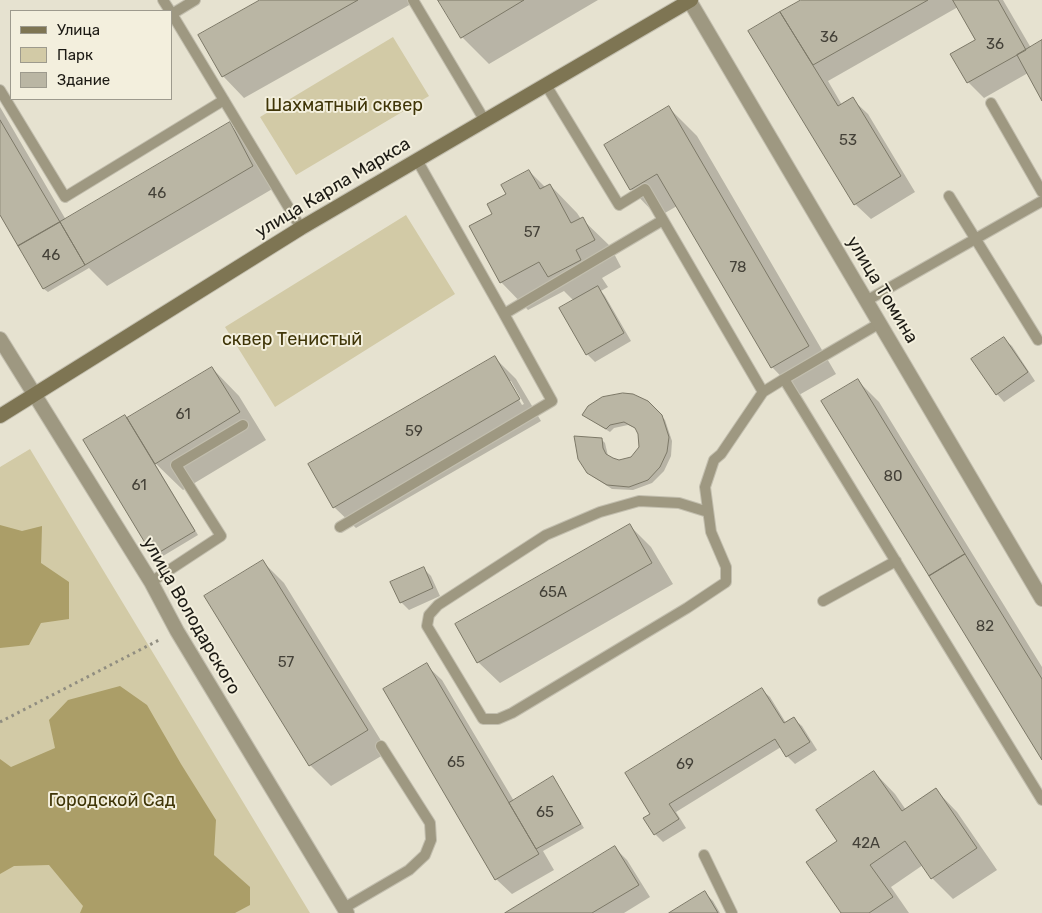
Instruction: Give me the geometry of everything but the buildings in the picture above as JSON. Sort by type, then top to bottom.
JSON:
[{"type":"main road","name":"улица Карла Маркса","points":[[0,416],[301,228],[690,0]]},
{"type":"street","name":"улица Томина","points":[[690,0],[1042,599]]},
{"type":"street","name":"улица Володарского","points":[[0,338],[34,396],[151,582],[177,631],[346,910]]},
{"type":"lane","points":[[172,12],[196,0]]},
{"type":"lane","points":[[413,0],[485,121]]},
{"type":"lane","points":[[172,15],[301,228]]},
{"type":"lane","points":[[546,85],[619,205],[645,190],[763,392]]},
{"type":"lane","points":[[0,90],[65,197],[224,100]]},
{"type":"lane","points":[[991,104],[1042,192]]},
{"type":"lane","points":[[340,527],[552,401],[417,160]]},
{"type":"lane","points":[[950,196],[974,239],[1038,340]]},
{"type":"lane","points":[[866,301],[1042,201]]},
{"type":"lane","points":[[504,314],[663,220]]},
{"type":"lane","points":[[708,512],[679,502],[639,501],[600,512],[546,535],[438,605],[429,615],[427,626],[482,719],[498,720],[512,713],[687,608],[726,582],[726,567],[711,532],[708,512],[704,487],[714,460],[721,454],[763,392],[880,323]]},
{"type":"lane","points":[[784,379],[1042,800]]},
{"type":"lane","points":[[151,582],[221,536],[176,465],[243,425]]},
{"type":"lane","points":[[824,601],[896,561]]},
{"type":"lane","points":[[346,910],[409,870],[425,855],[431,840],[430,823],[381,746]]},
{"type":"lane","points":[[704,855],[732,913]]},
{"type":"path","points":[[0,722],[177,631]]},
{"type":"green space","name":"Шахматный сквер","points":[[393,37],[429,96],[296,175],[260,117]]},
{"type":"green space","name":"сквер Тенистый","points":[[406,215],[455,294],[275,407],[225,327]]},
{"type":"green space","name":"Городской Сад","points":[[30,449],[310,913],[0,913],[0,467]]},
{"type":"green space","points":[[0,525],[22,531],[42,526],[41,563],[69,582],[69,619],[41,623],[29,645],[0,648]]},
{"type":"green space","points":[[120,686],[147,705],[216,820],[214,855],[250,887],[250,905],[235,913],[80,913],[83,906],[49,865],[14,866],[0,874],[0,759],[11,767],[55,748],[49,720],[68,700]]}]
